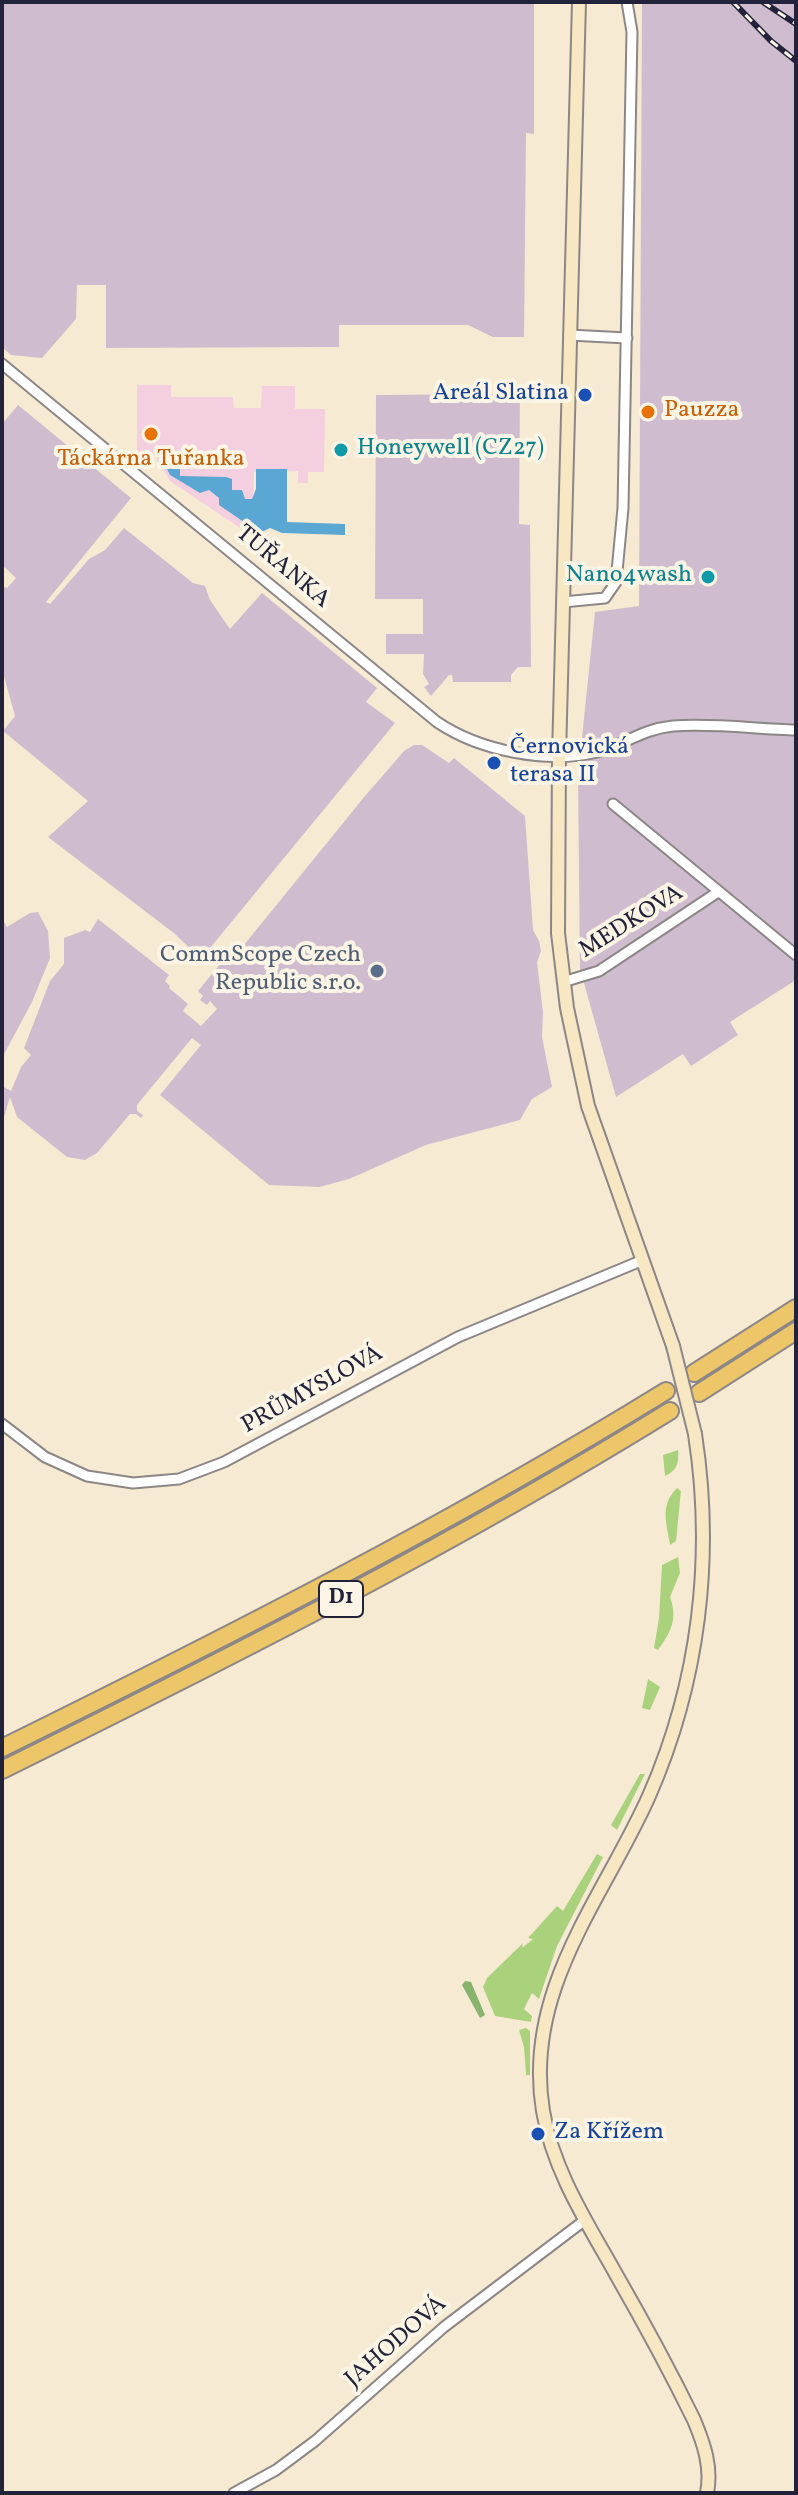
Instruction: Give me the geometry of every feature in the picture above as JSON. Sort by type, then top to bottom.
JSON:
[{"type":"highway","points":[[694,1373],[796,1308]]},
{"type":"highway","points":[[699,1393],[796,1331]]},
{"type":"highway","name":"D1","points":[[2,1748],[195,1653],[376,1558],[547,1463],[666,1391]]},
{"type":"highway","name":"D1","points":[[2,1770],[203,1671],[387,1575],[559,1479],[670,1411]]},
{"type":"street","points":[[579,2],[559,755],[558,912],[563,982],[571,1034],[588,1106],[673,1346],[695,1434],[702,1483],[703,1550],[697,1634],[683,1700],[648,1797],[580,1925],[558,1974],[543,2028],[540,2082],[547,2129],[562,2172],[694,2420],[707,2455],[707,2493]]},
{"type":"street","points":[[563,602],[605,598],[616,582],[623,508],[627,338],[632,32],[627,2]]},
{"type":"street","points":[[569,335],[627,338]]},
{"type":"street","name":"TUŘANKA","points":[[2,364],[440,724],[476,742],[522,753],[559,755],[598,752],[644,731],[673,726],[796,730]]},
{"type":"street","name":"MEDKOVA","points":[[613,804],[796,955]]},
{"type":"street","name":"MEDKOVA","points":[[563,982],[599,971],[718,892]]},
{"type":"street","name":"PRŮMYSLOVÁ","points":[[2,1424],[35,1451],[78,1473],[133,1483],[179,1479],[224,1462],[458,1337],[643,1260]]},
{"type":"street","name":"JAHODOVÁ","points":[[234,2493],[276,2470],[324,2435],[444,2327],[585,2220]]},
{"type":"shaded area","points":[[2,2],[534,2],[534,134],[526,133],[524,337],[493,337],[468,325],[339,325],[339,347],[106,348],[106,285],[77,285],[76,319],[42,358],[11,355],[2,347]]},
{"type":"shaded area","points":[[642,2],[796,2],[796,980],[730,1022],[738,1035],[691,1066],[683,1054],[616,1097],[580,969],[578,776],[595,612],[639,606]]},
{"type":"shaded area","name":"Honeywell (CZ27)","points":[[137,385],[171,385],[171,397],[233,397],[234,408],[261,408],[262,386],[295,386],[295,409],[325,409],[324,472],[308,472],[308,483],[298,483],[298,471],[254,472],[252,531],[258,532],[258,540],[170,481],[162,467],[157,465],[157,456],[137,456]]},
{"type":"shaded area","points":[[500,385],[520,385],[519,524],[530,525],[531,667],[518,667],[511,675],[511,682],[453,682],[452,675],[449,675],[431,696],[424,687],[429,684],[423,674],[424,654],[386,654],[386,634],[423,634],[423,599],[375,599],[376,395],[498,394]]},
{"type":"shaded area","points":[[18,405],[131,498],[46,602],[50,604],[89,559],[105,550],[124,528],[193,583],[205,586],[210,600],[230,629],[262,593],[377,688],[366,702],[395,723],[201,959],[175,934],[48,837],[88,801],[3,731],[15,716],[2,669],[2,586],[7,588],[16,578],[2,565],[2,424]]},
{"type":"shaded area","name":"CommScope Czech Republic s.r.o.","points":[[414,745],[422,745],[449,763],[454,758],[525,816],[533,930],[541,951],[537,962],[543,1012],[542,1037],[552,1087],[532,1099],[520,1120],[426,1145],[349,1179],[319,1187],[269,1185],[160,1095],[201,1045],[192,1038],[137,1105],[137,1111],[143,1115],[141,1118],[130,1114],[97,1153],[85,1160],[67,1157],[17,1117],[10,1097],[2,1124],[2,1086],[11,1091],[21,1067],[31,1055],[24,1048],[50,981],[64,964],[64,938],[85,930],[90,932],[98,919],[169,975],[165,981],[169,988],[188,1004],[183,1011],[201,1026],[217,1009],[210,1001],[207,1005],[200,1000],[203,996],[198,991],[230,952],[235,956],[404,751]]},
{"type":"shaded area","points":[[38,912],[48,931],[50,958],[32,1002],[2,1058],[2,918],[7,927],[30,913]]},
{"type":"green space","points":[[678,1450],[677,1465],[665,1476],[663,1455]]},
{"type":"green space","points":[[677,1488],[681,1491],[676,1541],[670,1545],[666,1508]]},
{"type":"green space","points":[[678,1557],[680,1573],[670,1597],[672,1625],[658,1650],[654,1648],[662,1565]]},
{"type":"green space","points":[[648,1679],[660,1687],[650,1710],[642,1708]]},
{"type":"green space","points":[[640,1774],[645,1774],[617,1830],[611,1825]]},
{"type":"green space","points":[[597,1854],[603,1857],[557,1946],[539,1999],[532,1993],[524,2009],[532,2016],[531,2022],[495,2016],[483,1987],[487,1978],[523,1943],[522,1948],[533,1939],[528,1938],[557,1906],[563,1911]]},
{"type":"green space","points":[[465,1981],[471,1982],[485,2015],[480,2018],[462,1985]]},
{"type":"green space","points":[[526,2028],[530,2031],[530,2075],[526,2075],[519,2030]]},
{"type":"water","points":[[167,469],[180,469],[180,476],[232,479],[232,490],[242,490],[245,499],[252,499],[256,489],[256,469],[287,469],[287,522],[345,524],[345,535],[282,533],[270,528],[260,533],[219,505],[219,498],[209,490],[200,493],[170,475]]},
{"type":"railway","points":[[733,2],[771,41],[796,61]]},
{"type":"railway","points":[[763,2],[796,24]]},
{"type":"place","name":"Areál Slatina","points":[[585,395]]},
{"type":"place","name":"Pauzza","points":[[648,412]]},
{"type":"place","name":"Táckárna Tuřanka","points":[[151,434]]},
{"type":"place","name":"Honeywell (CZ27)","points":[[341,450]]},
{"type":"place","name":"Nano4wash","points":[[708,577]]},
{"type":"place","name":"Černovická terasa II","points":[[494,763]]},
{"type":"place","name":"CommScope Czech Republic s.r.o.","points":[[377,971]]},
{"type":"place","name":"Za Křížem","points":[[538,2134]]}]
